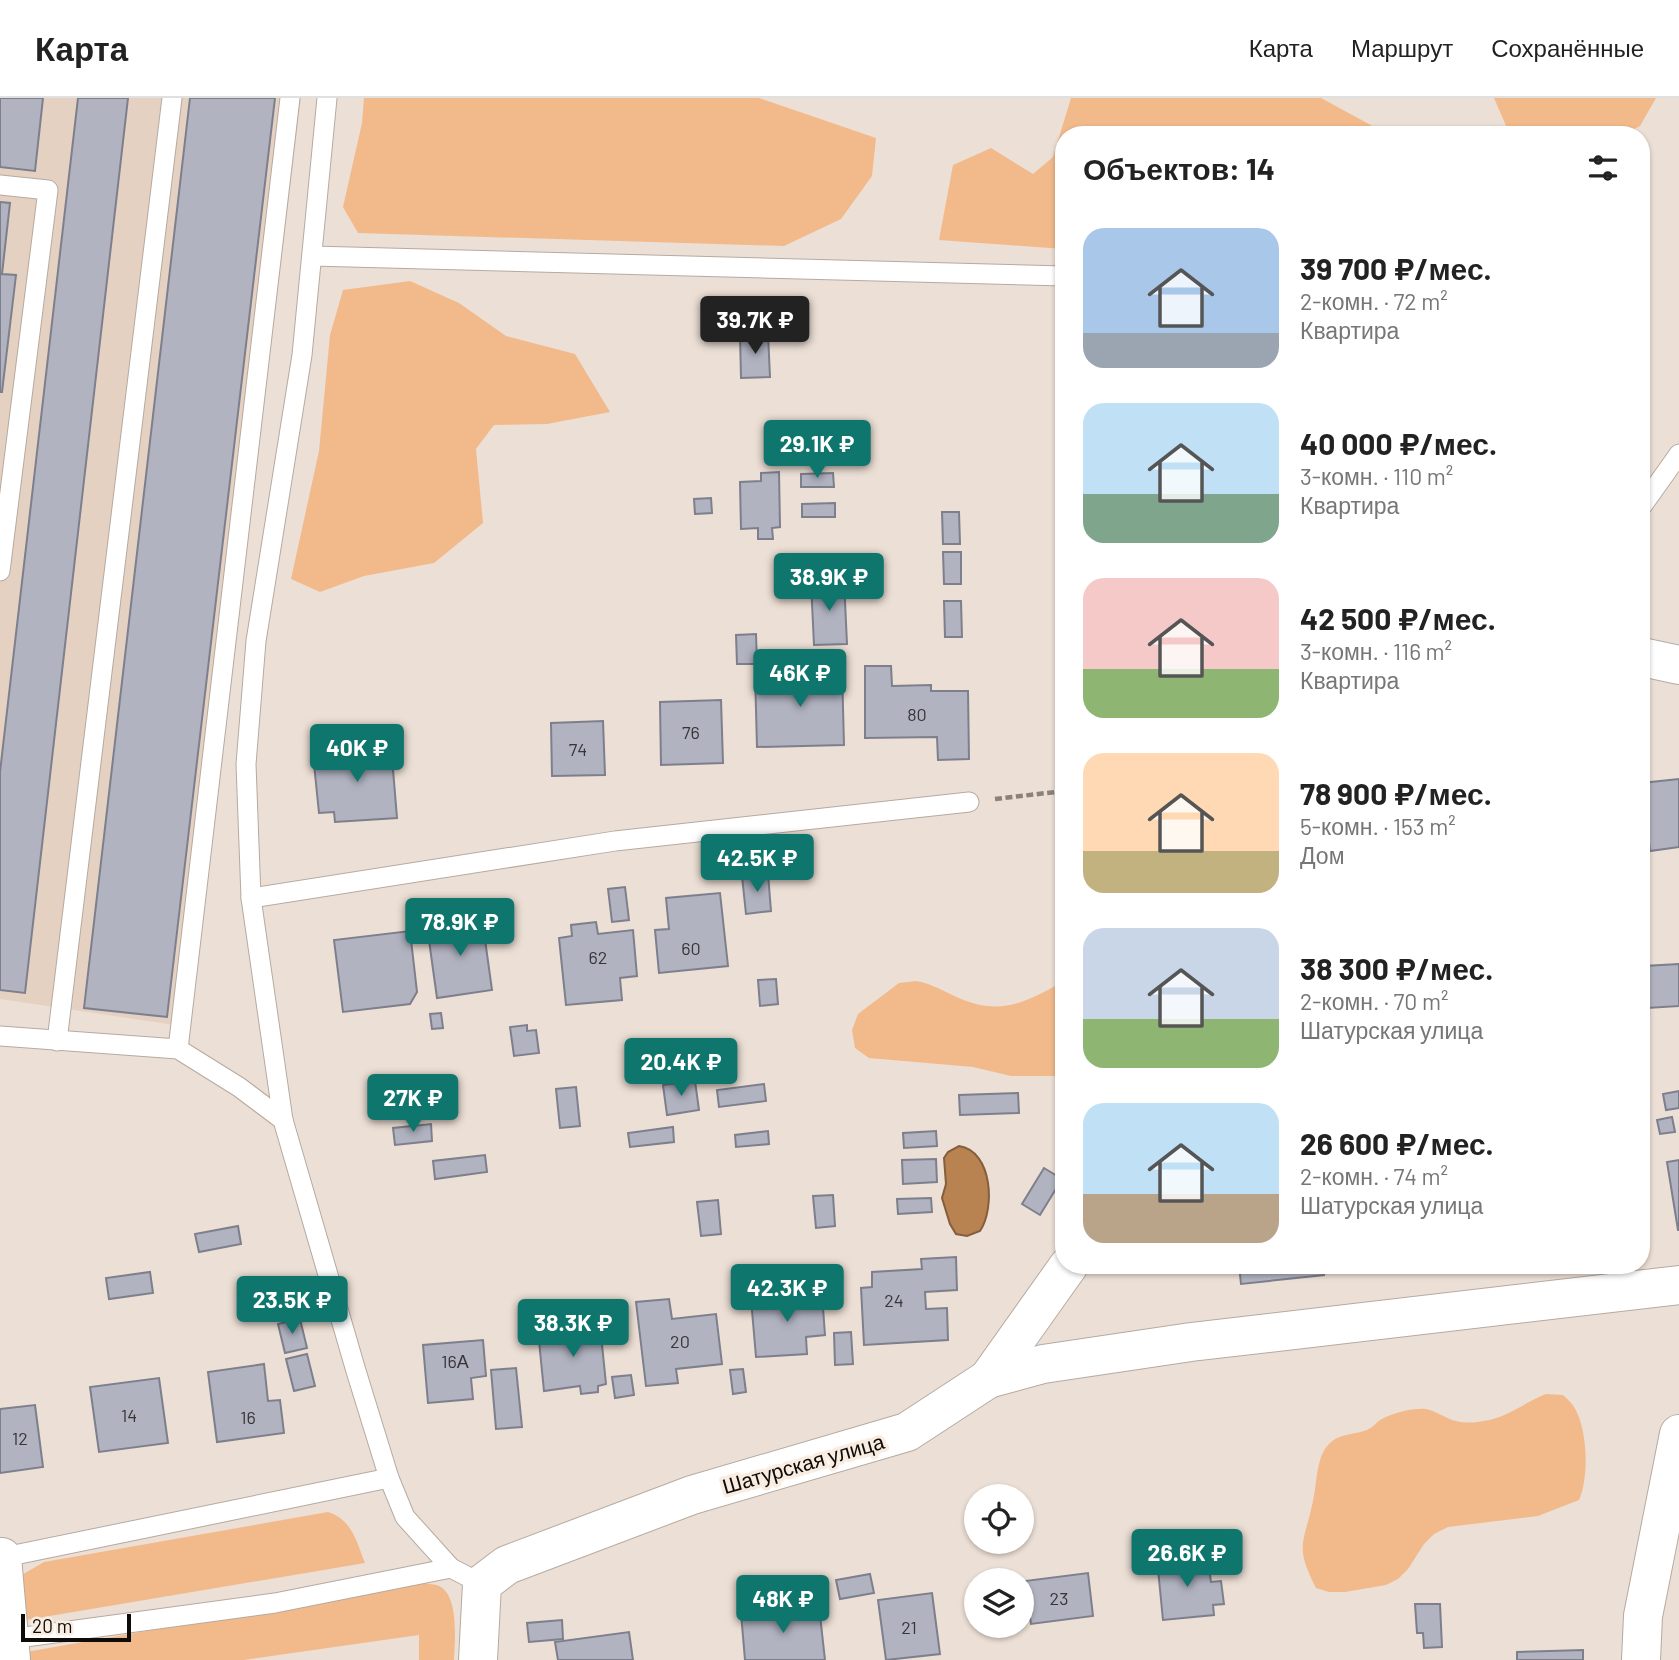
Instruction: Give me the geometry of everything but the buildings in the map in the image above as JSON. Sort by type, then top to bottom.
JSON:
[{"type":"street","points":[[1650,659],[1679,665]]},
{"type":"street","name":"Шатурская улица","points":[[467,1576],[507,1565],[692,1495],[906,1432],[988,1379],[1063,1274]]},
{"type":"street","points":[[988,1379],[1043,1364],[1191,1342],[1679,1285]]},
{"type":"street","points":[[1641,1660],[1643,1616],[1679,1434]]},
{"type":"street","points":[[1,1557],[7,1646]]},
{"type":"street","points":[[467,1576],[478,1660]]},
{"type":"lane","points":[[57,1041],[172,98]]},
{"type":"lane","points":[[178,1049],[290,98]]},
{"type":"lane","points":[[327,98],[302,355],[256,641],[246,764],[251,898],[283,1120],[389,1478],[405,1517],[467,1576]]},
{"type":"lane","points":[[0,185],[48,190],[0,571]]},
{"type":"lane","points":[[312,256],[1055,276]]},
{"type":"lane","points":[[1650,495],[1679,454]]},
{"type":"lane","points":[[251,898],[615,841],[969,802]]},
{"type":"lane","points":[[0,1036],[178,1049],[239,1087],[283,1120]]},
{"type":"lane","points":[[1,1557],[389,1478]]},
{"type":"lane","points":[[7,1646],[275,1603],[467,1576]]},
{"type":"path","points":[[969,802],[1055,793]]},
{"type":"shaded area","points":[[0,98],[301,98],[188,1027],[0,999]]},
{"type":"shaded area","points":[[364,98],[759,98],[876,138],[872,176],[841,219],[784,246],[358,233],[343,207],[362,123]]},
{"type":"shaded area","points":[[1071,98],[1321,98],[1372,126],[1062,126]]},
{"type":"shaded area","points":[[1494,98],[1656,98],[1640,126],[1506,126]]},
{"type":"shaded area","points":[[991,148],[1033,174],[1053,157],[1055,150],[1055,248],[939,240],[953,165]]},
{"type":"shaded area","points":[[410,281],[459,303],[506,336],[575,354],[610,412],[547,424],[494,425],[476,449],[483,523],[434,563],[364,576],[320,592],[291,579],[319,451],[330,335],[343,290]]},
{"type":"shaded area","points":[[916,981],[961,999],[989,1006],[1015,1004],[1055,986],[1055,1076],[1011,1076],[973,1067],[869,1058],[855,1048],[852,1030],[858,1014],[899,983]]},
{"type":"shaded area","points":[[959,1146],[970,1150],[979,1158],[988,1182],[985,1221],[980,1231],[967,1236],[956,1234],[942,1198],[946,1184],[944,1158],[948,1152]]},
{"type":"shaded area","points":[[1546,1394],[1563,1395],[1579,1416],[1586,1467],[1579,1500],[1538,1516],[1448,1527],[1434,1534],[1408,1569],[1398,1579],[1386,1585],[1345,1592],[1329,1592],[1316,1588],[1305,1562],[1303,1544],[1319,1464],[1324,1450],[1332,1441],[1367,1430],[1391,1415],[1415,1409],[1434,1411],[1456,1421],[1491,1420]]},
{"type":"shaded area","points":[[328,1512],[348,1526],[365,1563],[14,1622],[20,1576],[44,1562]]},
{"type":"shaded area","points":[[423,1583],[439,1586],[450,1599],[454,1619],[454,1660],[419,1660],[419,1635],[244,1660],[14,1660],[14,1654]]}]
